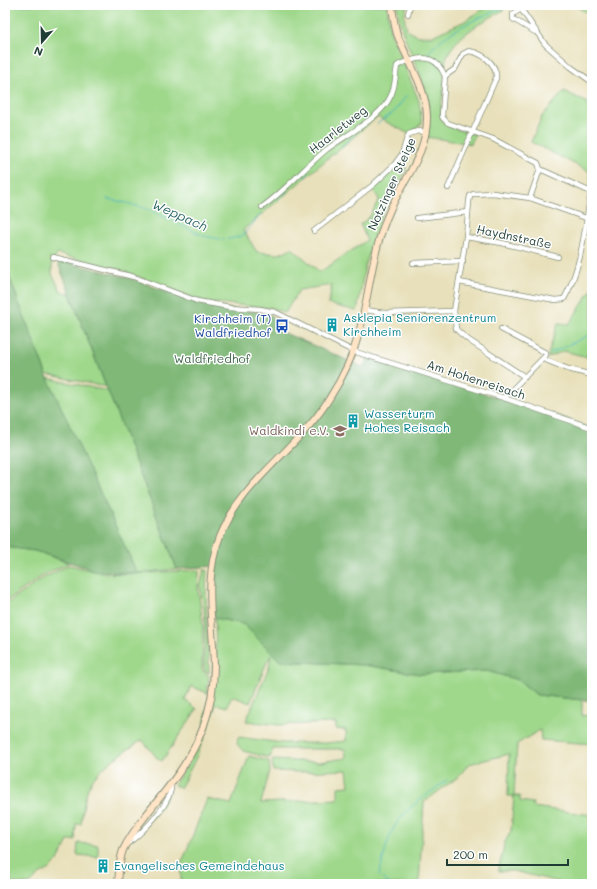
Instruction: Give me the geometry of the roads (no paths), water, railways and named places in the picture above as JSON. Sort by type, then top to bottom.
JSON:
[{"type":"main road","name":"Notzinger Steige","points":[[118,884],[120,862],[126,845],[136,828],[185,765],[200,735],[208,713],[214,668],[210,584],[214,552],[222,531],[230,515],[248,489],[311,423],[326,404],[338,384],[360,332],[376,254],[385,223],[396,198],[416,162],[424,141],[427,119],[426,108],[420,85],[397,33],[392,5]]},
{"type":"street","points":[[408,14],[410,5]]},
{"type":"street","points":[[535,32],[513,19],[513,14],[521,9],[542,42],[592,82]]},
{"type":"street","points":[[445,76],[455,69],[463,54],[469,51],[482,55],[490,61],[495,69],[496,78],[474,132],[448,188]]},
{"type":"street","points":[[409,61],[416,58],[427,58],[439,65],[445,76],[443,118],[448,124],[493,139],[538,163],[540,169],[530,198]]},
{"type":"street","name":"Haarletweg","points":[[262,207],[326,150],[370,119],[382,108],[391,95],[394,87],[397,66],[401,63],[409,61]]},
{"type":"street","points":[[314,231],[373,185],[394,165],[402,154],[409,134],[418,131],[426,132]]},
{"type":"street","points":[[459,282],[556,300],[564,299],[570,286],[578,260],[591,192],[540,169]]},
{"type":"street","points":[[526,377],[470,341],[456,329],[454,311],[463,260],[470,196],[476,193],[530,198],[586,218]]},
{"type":"street","points":[[417,218],[468,212]]},
{"type":"street","name":"Haydnstraße","points":[[466,237],[502,242],[558,257]]},
{"type":"street","points":[[53,257],[134,277],[197,301],[230,307],[260,309],[275,312],[353,351]]},
{"type":"street","points":[[413,262],[463,260]]},
{"type":"street","points":[[365,310],[385,313],[454,311]]},
{"type":"street","points":[[502,329],[546,353],[546,356],[504,398]]},
{"type":"street","name":"Am Hohenreisach","points":[[353,351],[504,398],[592,428]]},
{"type":"street","points":[[543,359],[568,369],[592,375]]},
{"type":"waterway","name":"Weppach","points":[[428,53],[436,44],[455,30],[509,5]]},
{"type":"waterway","name":"Weppach","points":[[377,124],[394,112],[407,95]]},
{"type":"waterway","name":"Weppach","points":[[341,147],[354,136]]},
{"type":"waterway","name":"Weppach","points":[[304,178],[309,173]]},
{"type":"waterway","name":"Weppach","points":[[278,200],[287,192]]},
{"type":"waterway","name":"Weppach","points":[[107,199],[150,210],[204,236],[224,240],[242,236],[261,214]]},
{"type":"waterway","points":[[551,353],[592,334]]},
{"type":"waterway","points":[[379,876],[389,839],[395,825],[416,803],[447,780]]},
{"type":"waterway","points":[[382,878],[390,884]]},
{"type":"place","name":"Asklepia Seniorenzentrum Kirchheim","points":[[332,325]]},
{"type":"place","name":"Kirchheim (T) Waldfriedhof","points":[[282,326]]},
{"type":"place","name":"Wasserturm Hohes Reisach","points":[[353,421]]},
{"type":"place","name":"Waldkindi e.V.","points":[[340,431]]},
{"type":"place","name":"Evangelisches Gemeindehaus","points":[[103,866]]},
{"type":"park label","name":"Waldfriedhof","points":[[212,359]]}]
